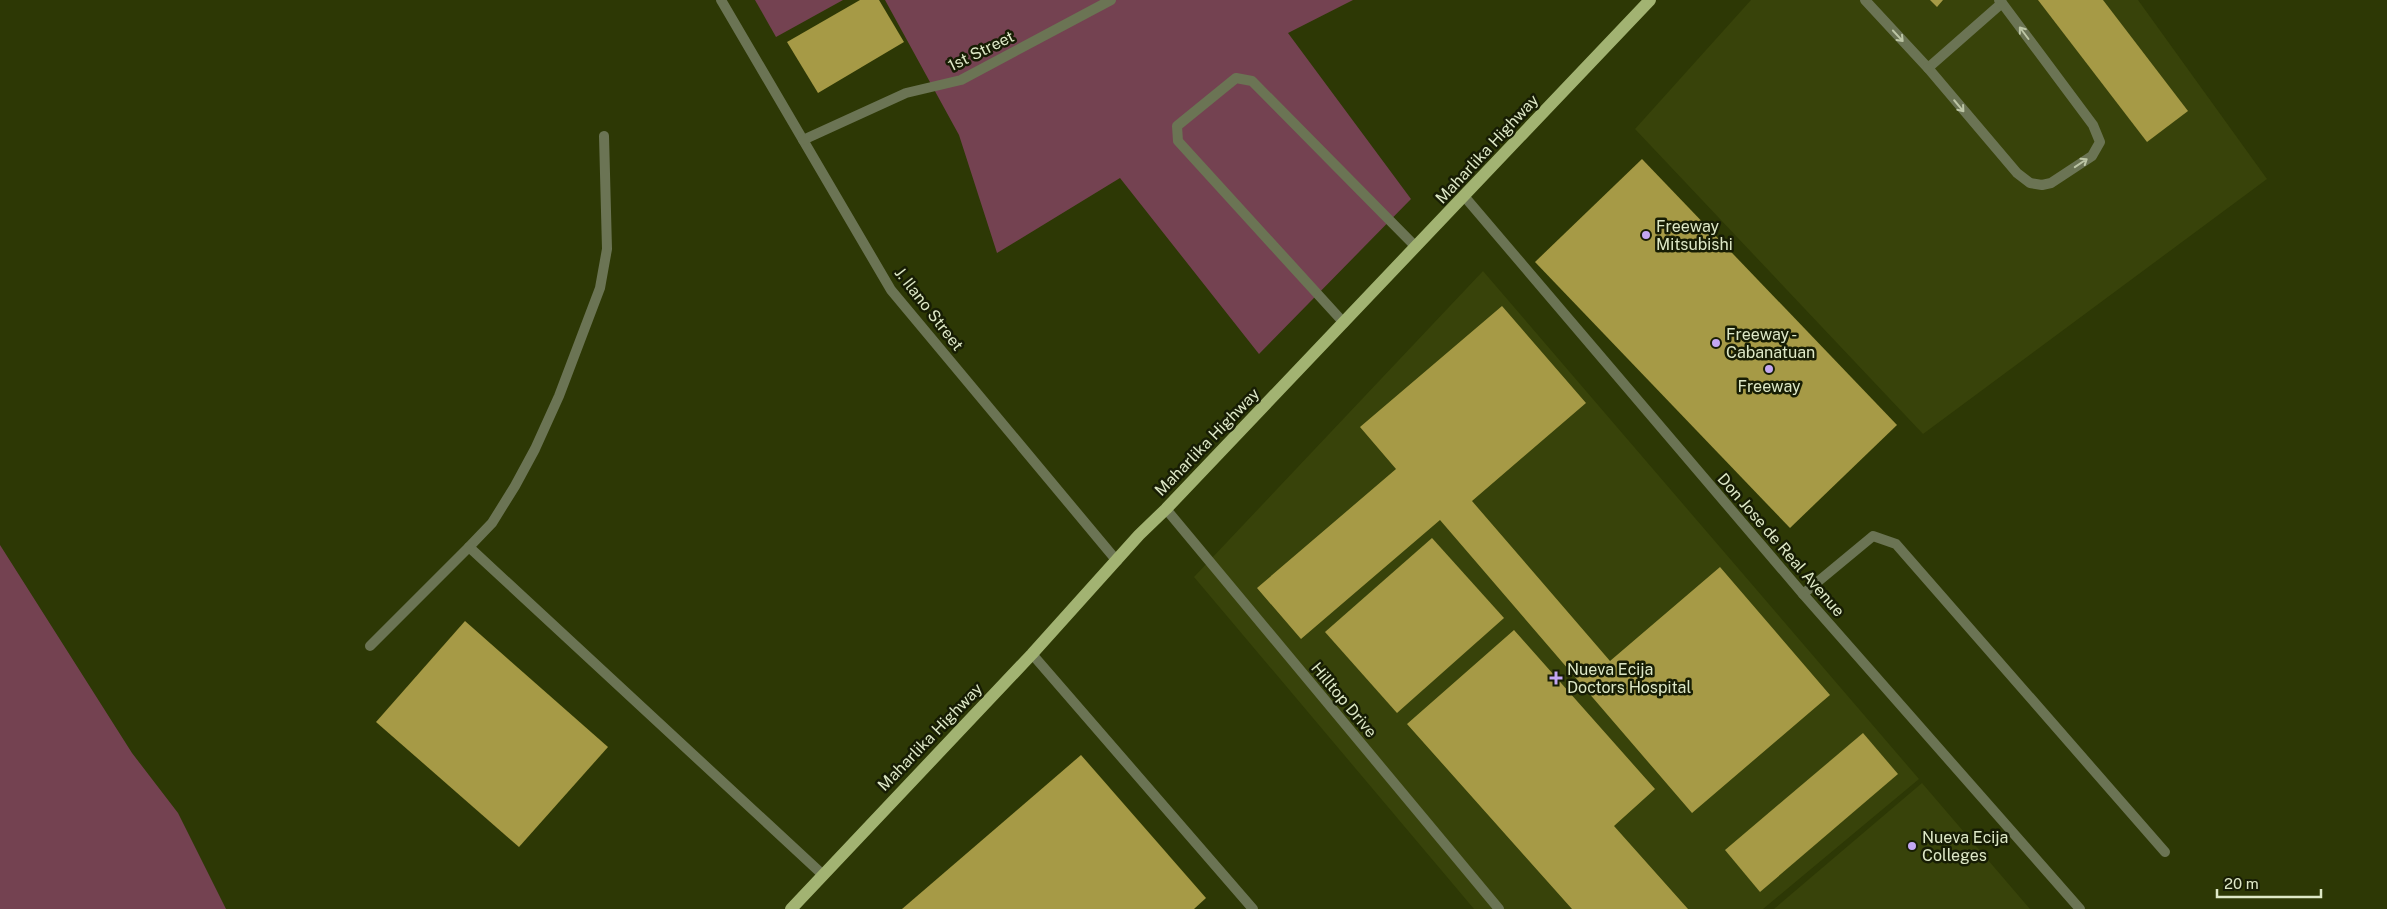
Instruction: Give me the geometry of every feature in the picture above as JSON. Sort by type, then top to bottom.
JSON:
[{"type":"main road","name":"Maharlika Highway","points":[[797,907],[822,874],[1032,654],[1118,561],[1139,535],[1344,323],[1650,0]]},
{"type":"street","name":"J. Ilano Street","points":[[722,0],[891,290],[1118,561]]},
{"type":"street","name":"1st Street","points":[[803,140],[906,93],[961,80],[1111,0]]},
{"type":"street","points":[[1865,0],[1928,68],[2016,173],[2030,183],[2052,184],[2092,156],[2100,142],[2093,125],[2001,1],[1928,68]]},
{"type":"street","points":[[1344,323],[1178,141],[1177,126],[1236,78],[1252,81],[1416,247]]},
{"type":"street","points":[[370,646],[492,523],[516,486],[535,449],[559,396],[600,288],[607,249],[604,136]]},
{"type":"street","name":"Don Jose de Real Avenue","points":[[1464,196],[1802,594],[2080,909]]},
{"type":"street","name":"Hilltop Drive","points":[[1166,509],[1499,909]]},
{"type":"street","points":[[1802,594],[1873,536],[1896,544],[2165,852]]},
{"type":"street","points":[[468,547],[822,874]]},
{"type":"street","points":[[1032,654],[1253,909]]},
{"type":"shaded area","points":[[755,0],[843,0],[776,37]]},
{"type":"shaded area","points":[[885,0],[1353,0],[1288,33],[1411,199],[1259,354],[1120,178],[997,253],[959,135]]},
{"type":"shaded area","points":[[1751,0],[2138,0],[2267,179],[1923,434],[1635,129]]},
{"type":"shaded area","name":"Nueva Ecija Doctors Hospital","points":[[1483,271],[1919,779],[1763,909],[1474,909],[1194,577]]},
{"type":"shaded area","points":[[0,545],[132,753],[178,813],[226,909],[0,909]]},
{"type":"shaded area","name":"Nueva Ecija Colleges","points":[[1922,783],[2030,909],[1774,909]]},
{"type":"building","points":[[860,0],[879,0],[904,42],[818,93],[787,42]]},
{"type":"building","points":[[1930,0],[1943,0],[1937,7]]},
{"type":"building","points":[[2038,0],[2103,0],[2188,111],[2147,142]]},
{"type":"building","name":"Freeway - Cabanatuan","points":[[1642,159],[1897,425],[1790,528],[1535,262]]},
{"type":"building","points":[[1502,306],[1586,403],[1472,501],[1610,661],[1720,567],[1830,695],[1692,813],[1440,520],[1301,639],[1257,588],[1396,469],[1360,427]]},
{"type":"building","points":[[1432,538],[1504,618],[1397,713],[1325,632]]},
{"type":"building","points":[[465,621],[608,747],[519,847],[376,722]]},
{"type":"building","points":[[1514,630],[1655,789],[1614,826],[1688,909],[1572,909],[1407,724]]},
{"type":"building","points":[[1863,733],[1898,774],[1760,892],[1725,850]]},
{"type":"building","points":[[1081,755],[1206,898],[1194,909],[902,909]]},
{"type":"place","name":"Freeway Mitsubishi","points":[[1646,235]]},
{"type":"place","name":"Freeway - Cabanatuan","points":[[1716,343]]},
{"type":"place","name":"Freeway","points":[[1769,369]]},
{"type":"place","name":"Nueva Ecija Doctors Hospital","points":[[1556,678]]},
{"type":"place","name":"Nueva Ecija Colleges","points":[[1912,846]]}]
